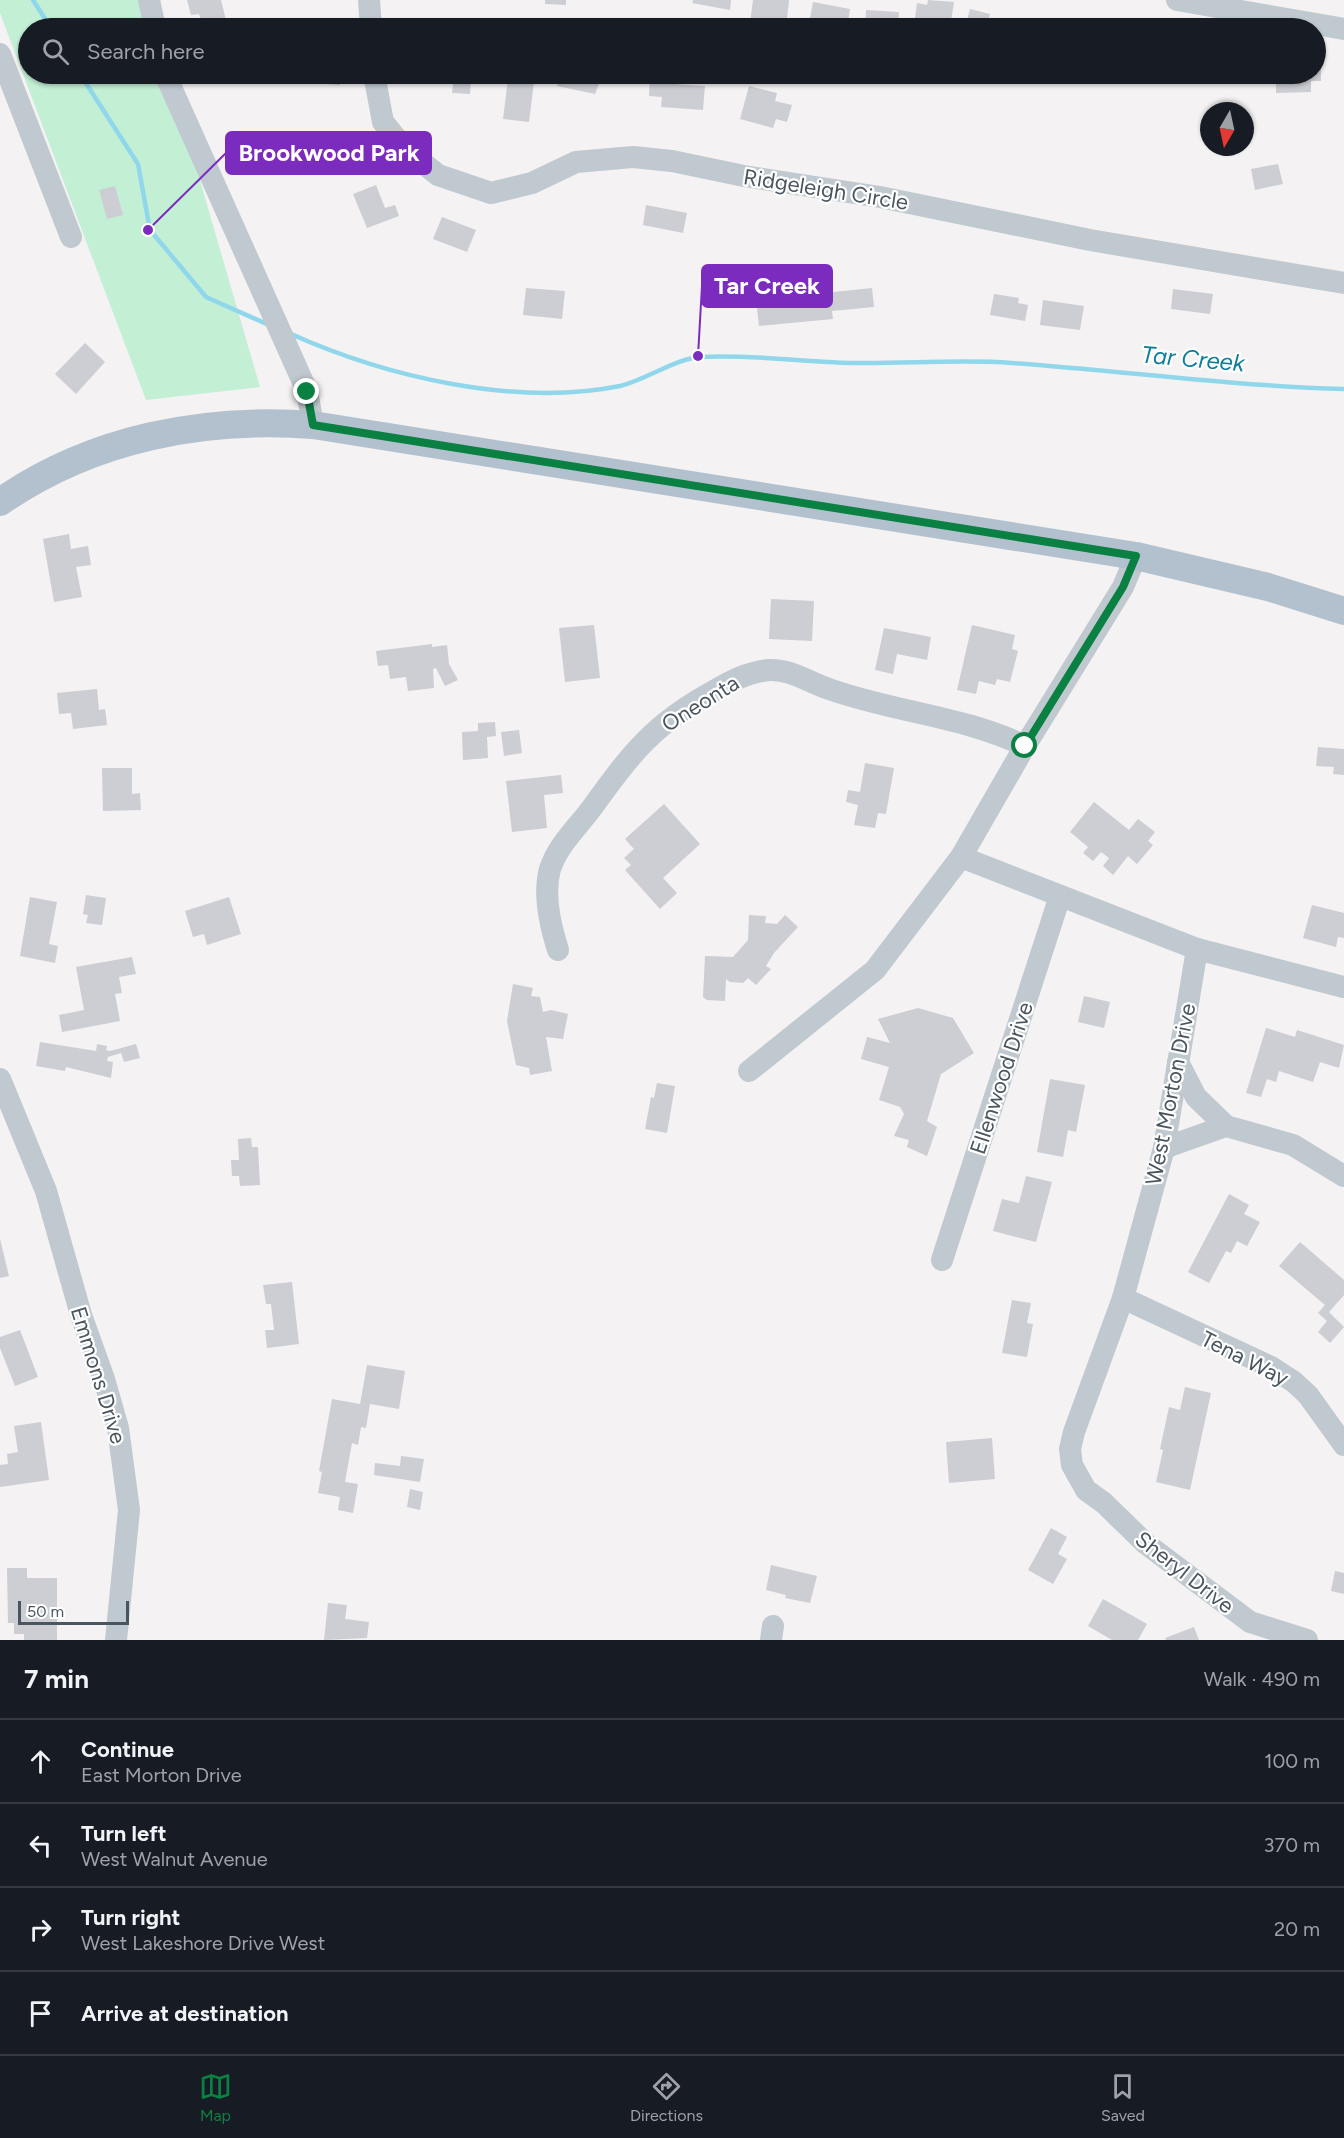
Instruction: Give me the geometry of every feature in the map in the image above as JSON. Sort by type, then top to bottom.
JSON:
[{"type":"main road","points":[[0,502],[36,479],[71,462],[152,435],[200,426],[240,423],[313,425],[1136,556],[1268,587],[1344,610]]},
{"type":"street","points":[[149,0],[153,18]]},
{"type":"street","points":[[369,0],[370,18]]},
{"type":"street","points":[[1177,0],[1237,4],[1297,18]]},
{"type":"street","points":[[1326,25],[1344,29]]},
{"type":"street","points":[[0,54],[70,237]]},
{"type":"street","points":[[169,84],[307,392],[313,425]]},
{"type":"street","name":"Ridgeleigh Circle","points":[[376,84],[383,122],[405,149],[438,175],[491,193],[532,183],[576,162],[633,157],[672,160],[744,176],[880,197],[1090,240],[1344,283]]},
{"type":"street","points":[[749,1071],[874,970],[961,857],[1025,746],[1123,587],[1136,556]]},
{"type":"street","name":"Oneonta","points":[[558,950],[551,927],[548,893],[550,870],[564,841],[626,760],[667,719],[746,675],[770,670],[798,674],[828,689],[995,731],[1025,746]]},
{"type":"street","points":[[961,857],[1197,948],[1344,987]]},
{"type":"street","name":"Ellenwood Drive","points":[[942,1260],[1060,896]]},
{"type":"street","name":"West Morton Drive","points":[[1078,1480],[1072,1464],[1070,1449],[1074,1432],[1123,1298],[1164,1148],[1197,948]]},
{"type":"street","points":[[1178,1062],[1196,1097],[1226,1126],[1293,1145],[1344,1176]]},
{"type":"street","name":"Emmons Drive","points":[[0,1079],[8,1117],[46,1191],[81,1315],[104,1379],[118,1428],[129,1510],[116,1640]]},
{"type":"street","points":[[1164,1148],[1226,1126]]},
{"type":"street","name":"Tena Way","points":[[1123,1298],[1271,1367],[1294,1382],[1308,1395],[1344,1445]]},
{"type":"street","name":"Sheryl Drive","points":[[1078,1480],[1086,1490],[1104,1503],[1145,1543],[1250,1631],[1307,1640]]},
{"type":"green space","points":[[0,0],[147,0],[152,18],[18,18],[18,61],[0,13]]},
{"type":"green space","points":[[27,84],[172,84],[260,387],[146,400]]},
{"type":"building","points":[[187,0],[221,0],[226,18],[200,18],[199,14],[191,15]]},
{"type":"building","points":[[545,0],[566,0],[566,5],[545,4]]},
{"type":"building","points":[[693,0],[731,0],[730,10],[692,3]]},
{"type":"building","points":[[753,0],[789,0],[787,18],[751,18]]},
{"type":"building","points":[[928,0],[954,2],[952,18],[915,18],[917,3],[927,5]]},
{"type":"building","points":[[813,2],[850,9],[849,18],[810,18]]},
{"type":"building","points":[[970,9],[990,14],[989,18],[968,18]]},
{"type":"building","points":[[866,10],[899,12],[899,18],[866,18]]},
{"type":"building","points":[[453,84],[471,84],[470,94],[452,93]]},
{"type":"building","points":[[507,84],[534,84],[529,122],[503,119]]},
{"type":"building","points":[[558,84],[599,84],[595,94],[557,86]]},
{"type":"building","points":[[650,84],[705,86],[703,110],[661,107],[662,97],[649,96]]},
{"type":"building","points":[[1276,84],[1311,84],[1311,92],[1276,93]]},
{"type":"building","points":[[749,86],[777,93],[775,101],[792,105],[787,122],[776,119],[773,128],[740,119]]},
{"type":"building","points":[[1278,164],[1283,184],[1255,190],[1251,169]]},
{"type":"building","points":[[376,185],[385,208],[395,205],[399,216],[367,228],[353,194]]},
{"type":"building","points":[[115,186],[123,215],[107,219],[99,190]]},
{"type":"building","points":[[646,205],[687,213],[683,233],[643,225]]},
{"type":"building","points":[[442,217],[476,230],[467,252],[433,239]]},
{"type":"building","points":[[526,288],[565,291],[562,319],[523,315]]},
{"type":"building","points":[[872,288],[874,307],[832,311],[833,319],[759,326],[756,300]]},
{"type":"building","points":[[1173,289],[1213,294],[1210,314],[1171,309]]},
{"type":"building","points":[[994,294],[1019,298],[1018,303],[1028,305],[1025,321],[990,315]]},
{"type":"building","points":[[1043,300],[1084,306],[1080,330],[1040,325]]},
{"type":"building","points":[[85,343],[105,362],[76,394],[55,374]]},
{"type":"building","points":[[69,534],[71,549],[88,546],[91,565],[76,567],[82,597],[54,602],[43,539]]},
{"type":"building","points":[[771,599],[814,601],[812,641],[769,639]]},
{"type":"building","points":[[594,625],[600,678],[565,682],[559,628]]},
{"type":"building","points":[[972,625],[1015,635],[1012,649],[1018,651],[1010,682],[997,679],[995,685],[979,681],[976,694],[957,690]]},
{"type":"building","points":[[884,628],[931,637],[927,660],[897,654],[893,674],[875,670]]},
{"type":"building","points":[[432,644],[432,647],[447,645],[449,664],[458,680],[445,686],[436,668],[433,669],[434,688],[408,691],[406,677],[390,679],[388,665],[378,666],[376,651]]},
{"type":"building","points":[[97,689],[99,710],[105,709],[107,725],[73,729],[71,713],[59,714],[57,693]]},
{"type":"building","points":[[495,722],[496,736],[487,737],[488,758],[463,760],[462,732],[478,731],[478,723]]},
{"type":"building","points":[[519,730],[522,753],[504,756],[501,732]]},
{"type":"building","points":[[1318,747],[1344,749],[1344,775],[1333,774],[1334,767],[1316,766]]},
{"type":"building","points":[[865,763],[894,768],[886,814],[878,813],[875,828],[854,825],[858,805],[846,802],[848,790],[860,792]]},
{"type":"building","points":[[102,768],[132,768],[132,794],[140,793],[141,810],[103,811]]},
{"type":"building","points":[[561,775],[563,793],[544,795],[547,828],[512,832],[506,781]]},
{"type":"building","points":[[1094,802],[1129,830],[1138,819],[1155,832],[1148,841],[1153,845],[1137,864],[1128,856],[1113,875],[1103,866],[1109,858],[1101,852],[1093,861],[1083,853],[1088,847],[1070,832]]},
{"type":"building","points":[[664,804],[700,844],[663,878],[677,893],[660,909],[625,870],[631,865],[624,858],[634,849],[625,839]]},
{"type":"building","points":[[86,895],[106,898],[102,925],[86,923],[88,915],[83,914]]},
{"type":"building","points":[[30,897],[57,902],[49,944],[58,946],[55,963],[20,956]]},
{"type":"building","points":[[229,897],[241,934],[207,945],[204,934],[193,937],[185,911]]},
{"type":"building","points":[[1312,905],[1344,913],[1344,938],[1338,937],[1336,947],[1303,938]]},
{"type":"building","points":[[749,915],[766,916],[765,923],[777,924],[785,915],[798,927],[774,953],[766,966],[771,969],[756,985],[748,978],[743,983],[730,982],[726,979],[725,1001],[707,1000],[703,997],[705,956],[733,957],[748,940]]},
{"type":"building","points":[[132,957],[136,974],[119,977],[122,993],[115,994],[120,1021],[62,1032],[59,1015],[84,1010],[76,967]]},
{"type":"building","points":[[513,984],[533,988],[531,996],[540,997],[543,1012],[551,1010],[568,1014],[563,1039],[546,1037],[552,1071],[530,1075],[529,1068],[516,1065],[507,1021]]},
{"type":"building","points":[[1084,996],[1110,1002],[1104,1028],[1078,1022]]},
{"type":"building","points":[[918,1008],[953,1018],[974,1053],[941,1074],[927,1121],[937,1127],[927,1156],[907,1147],[909,1140],[894,1136],[904,1114],[900,1107],[879,1100],[889,1067],[861,1059],[867,1037],[890,1043],[878,1019]]},
{"type":"building","points":[[1266,1028],[1295,1037],[1297,1030],[1344,1045],[1339,1068],[1320,1062],[1313,1082],[1279,1071],[1276,1082],[1267,1079],[1261,1097],[1246,1093]]},
{"type":"building","points":[[40,1042],[96,1051],[97,1044],[107,1046],[106,1050],[110,1051],[136,1044],[140,1058],[124,1062],[121,1053],[108,1057],[107,1061],[113,1062],[111,1078],[66,1067],[65,1071],[36,1066]]},
{"type":"building","points":[[1050,1079],[1085,1085],[1076,1132],[1068,1130],[1063,1157],[1037,1152]]},
{"type":"building","points":[[657,1083],[675,1086],[667,1133],[645,1129],[651,1097],[654,1098]]},
{"type":"building","points":[[251,1138],[252,1147],[258,1147],[260,1185],[240,1186],[239,1176],[232,1176],[231,1160],[239,1160],[238,1139]]},
{"type":"building","points":[[1026,1176],[1052,1182],[1036,1242],[993,1231],[1002,1199],[1019,1203]]},
{"type":"building","points":[[1229,1194],[1249,1205],[1244,1214],[1260,1222],[1247,1246],[1237,1241],[1231,1253],[1226,1251],[1209,1283],[1188,1272]]},
{"type":"building","points":[[0,1239],[9,1276],[0,1278]]},
{"type":"building","points":[[1300,1242],[1344,1280],[1344,1295],[1329,1312],[1344,1327],[1330,1343],[1318,1332],[1327,1321],[1318,1313],[1325,1305],[1279,1266]]},
{"type":"building","points":[[292,1282],[299,1344],[267,1348],[265,1330],[274,1330],[271,1304],[266,1304],[263,1285]]},
{"type":"building","points":[[1012,1300],[1031,1303],[1027,1323],[1033,1324],[1027,1357],[1002,1353]]},
{"type":"building","points":[[20,1330],[38,1377],[15,1386],[0,1348],[0,1337]]},
{"type":"building","points":[[367,1365],[405,1371],[399,1409],[370,1404],[366,1428],[361,1427],[358,1445],[352,1443],[345,1482],[358,1484],[353,1513],[338,1510],[340,1497],[318,1493],[322,1472],[319,1471],[332,1399],[360,1404]]},
{"type":"building","points":[[1185,1387],[1211,1393],[1190,1490],[1156,1482],[1169,1407],[1180,1410]]},
{"type":"building","points":[[41,1422],[49,1480],[0,1487],[0,1465],[8,1464],[7,1454],[18,1452],[14,1426]]},
{"type":"building","points":[[992,1438],[995,1479],[949,1483],[946,1442]]},
{"type":"building","points":[[401,1456],[424,1459],[420,1482],[374,1475],[375,1463],[400,1466]]},
{"type":"building","points":[[410,1489],[423,1492],[420,1510],[407,1507]]},
{"type":"building","points":[[1051,1528],[1067,1537],[1058,1554],[1067,1559],[1053,1584],[1028,1570]]},
{"type":"building","points":[[771,1565],[817,1576],[810,1603],[785,1598],[786,1595],[766,1590]]},
{"type":"building","points":[[7,1568],[27,1568],[27,1578],[57,1578],[57,1640],[24,1640],[24,1634],[14,1634],[14,1623],[8,1623]]},
{"type":"building","points":[[1335,1571],[1344,1573],[1344,1594],[1331,1591]]},
{"type":"building","points":[[1103,1599],[1147,1624],[1138,1640],[1112,1640],[1088,1626]]},
{"type":"building","points":[[328,1603],[347,1605],[345,1619],[369,1622],[367,1638],[324,1640]]},
{"type":"building","points":[[1194,1627],[1199,1640],[1166,1640],[1165,1638]]},
{"type":"waterway","name":"Tar Creek","points":[[33,0],[45,18]]},
{"type":"waterway","name":"Tar Creek","points":[[86,84],[138,164],[150,230],[206,297],[269,325]]},
{"type":"waterway","name":"Tar Creek","points":[[291,334],[368,363],[410,375],[452,384],[538,393],[580,392],[620,386],[681,361],[720,356],[851,363],[992,362],[1261,385],[1344,389]]},
{"type":"place","name":"Brookwood Park","points":[[148,230]]},
{"type":"place","name":"Tar Creek","points":[[698,356]]},
{"type":"route","points":[[307,392],[313,425],[932,521],[1136,556],[1123,587],[1025,746]]}]
